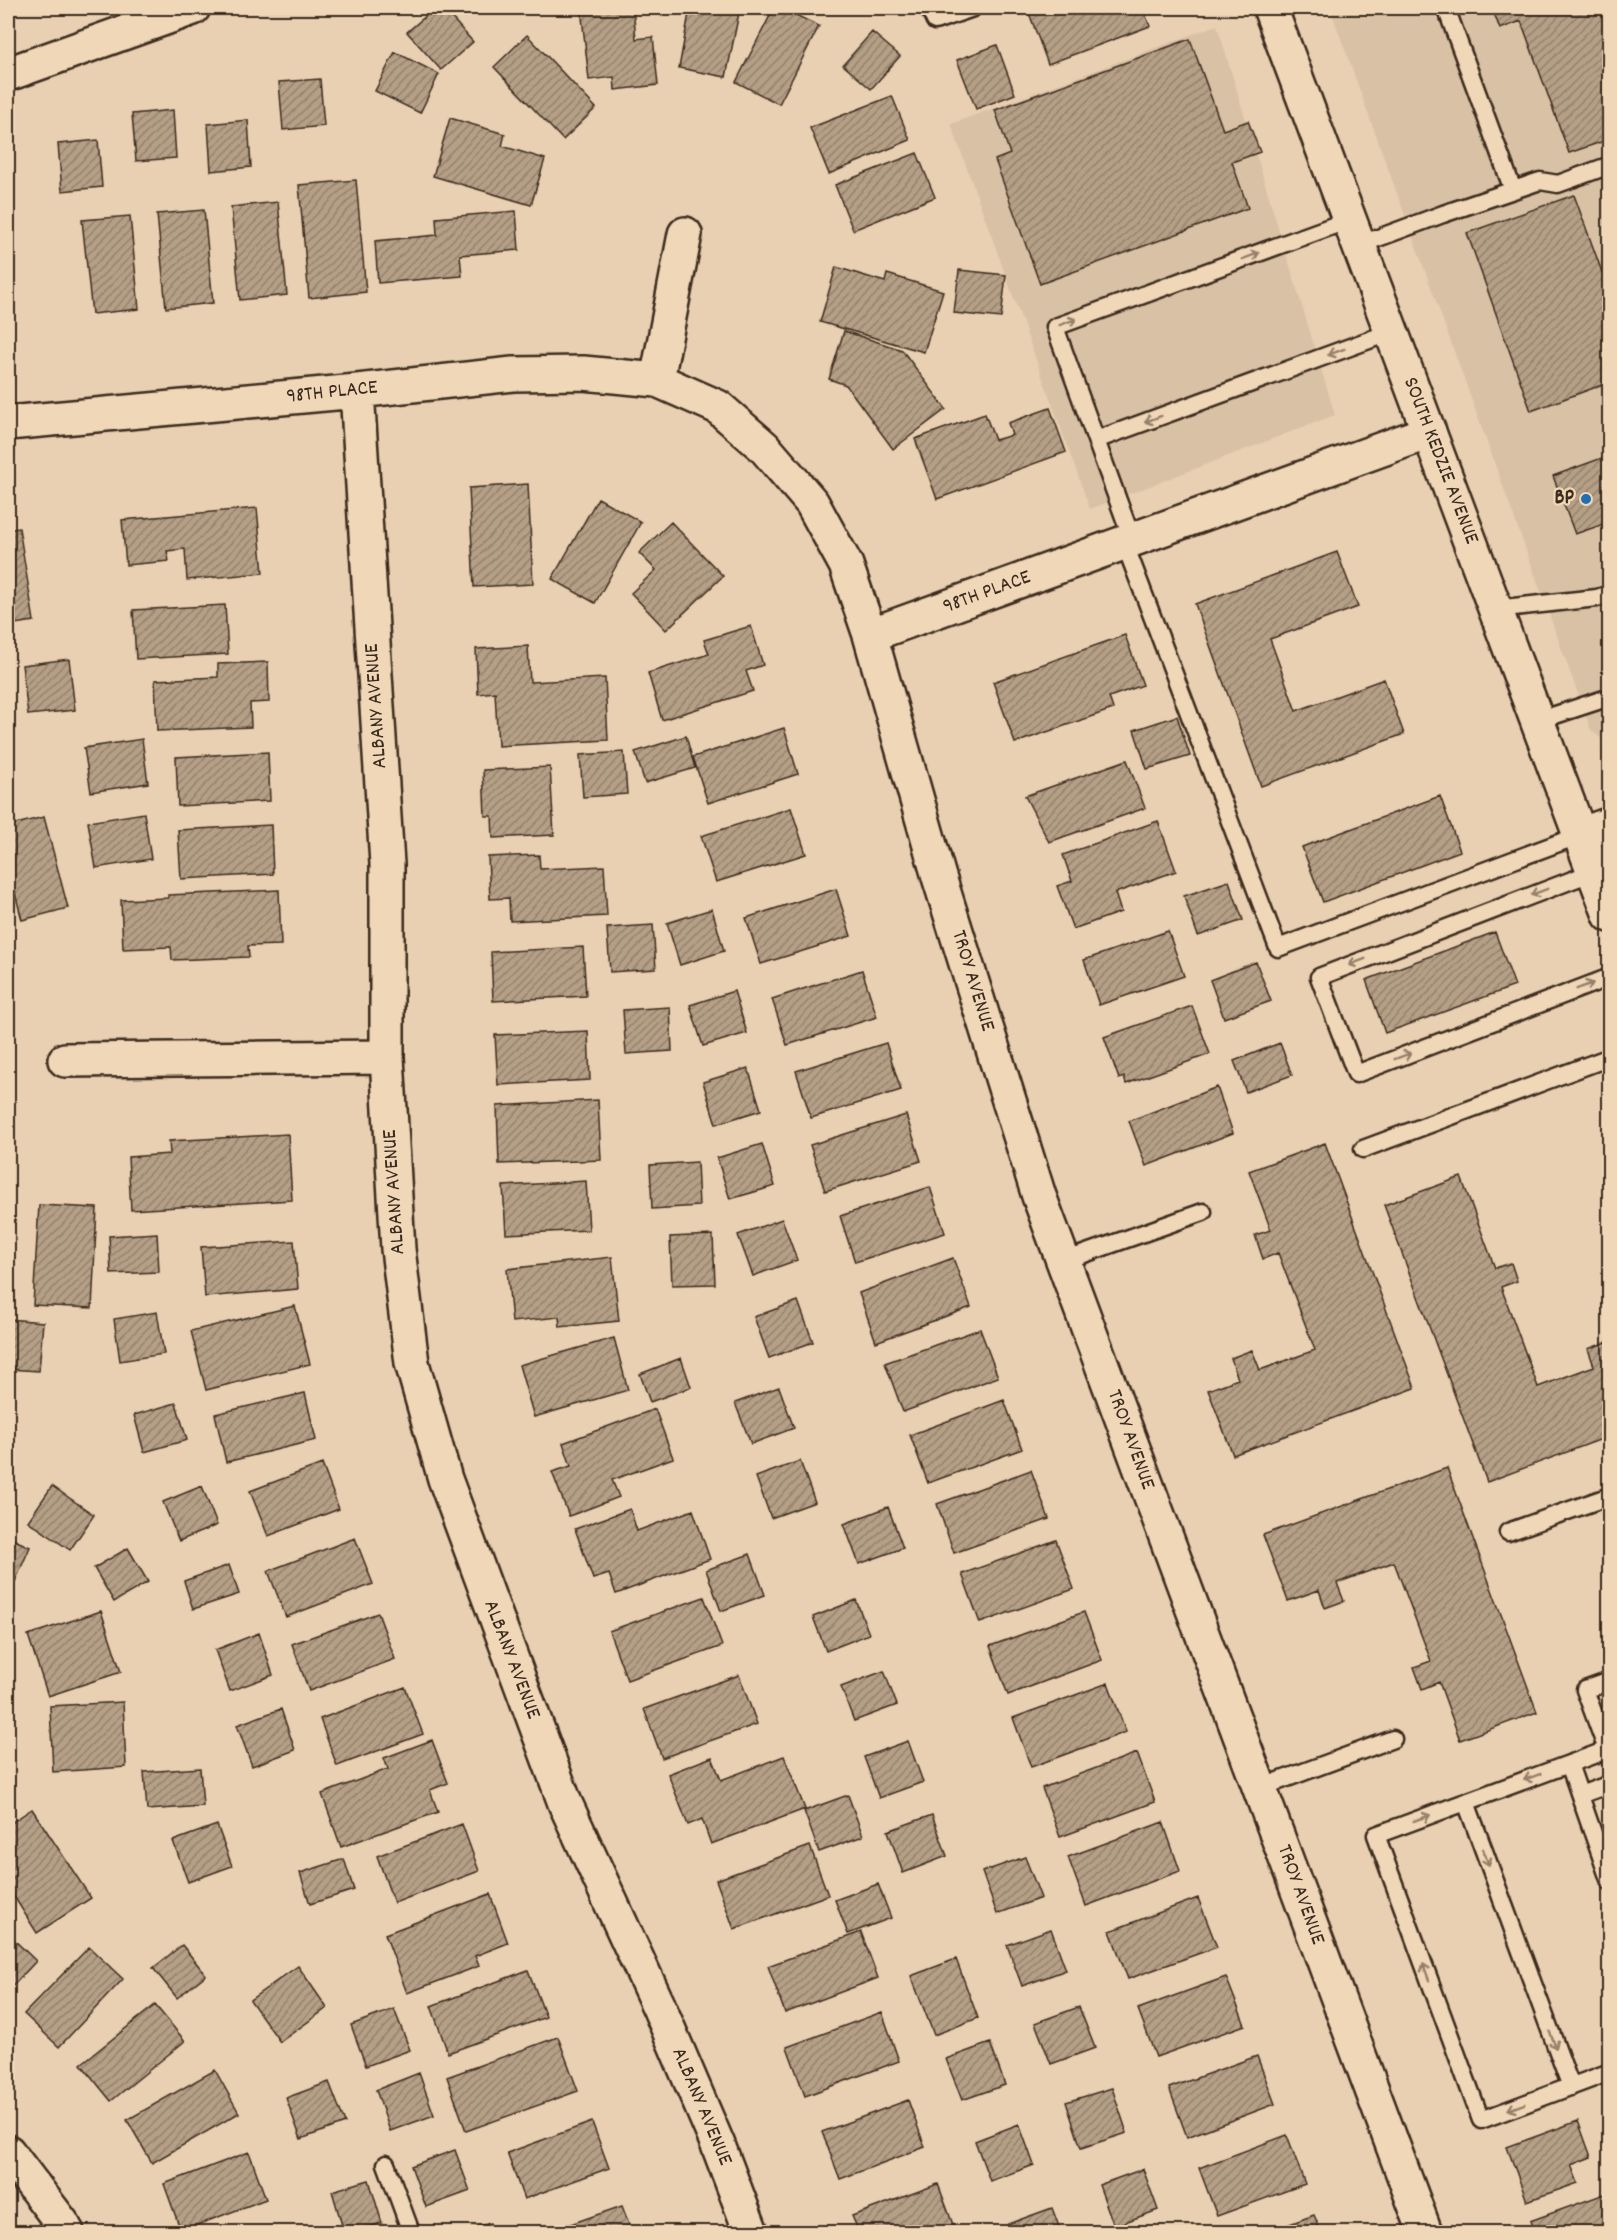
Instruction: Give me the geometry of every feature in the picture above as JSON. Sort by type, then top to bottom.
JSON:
[{"type":"street","points":[[8,74],[193,8]]},
{"type":"street","name":"SOUTH KEDZIE AVENUE","points":[[1270,8],[1537,721],[1594,830],[1593,872],[1610,915]]},
{"type":"street","points":[[657,380],[685,234]]},
{"type":"street","name":"98TH PLACE","points":[[8,423],[357,391],[513,374],[583,373],[657,380],[718,407],[764,447],[812,503],[846,565],[870,635],[1429,432]]},
{"type":"street","name":"ALBANY AVENUE","points":[[357,391],[387,864],[387,1057],[398,1249],[412,1363],[445,1479],[565,1803],[682,2060],[751,2232]]},
{"type":"street","name":"TROY AVENUE","points":[[870,635],[939,877],[1039,1196],[1425,2232]]},
{"type":"street","points":[[65,1060],[387,1057]]},
{"type":"street","points":[[8,2152],[67,2232]]},
{"type":"lane","points":[[929,8],[935,21],[972,8]]},
{"type":"lane","points":[[1446,8],[1513,190]]},
{"type":"lane","points":[[1594,830],[1278,948],[1128,541],[1096,440],[1055,327],[1354,233],[1540,181],[1558,184],[1610,165]]},
{"type":"lane","points":[[1096,440],[1391,332]]},
{"type":"lane","points":[[1495,609],[1597,598],[1610,594]]},
{"type":"lane","points":[[1537,721],[1610,697]]},
{"type":"lane","points":[[1593,872],[1319,977],[1356,1074],[1610,977]]},
{"type":"lane","points":[[1363,1149],[1610,1057]]},
{"type":"lane","points":[[1064,1261],[1203,1212]]},
{"type":"lane","points":[[1508,1532],[1610,1496]]},
{"type":"lane","points":[[1610,1681],[1584,1690],[1608,1754],[1569,1764],[1376,1835],[1481,2120],[1610,2072]]},
{"type":"lane","points":[[1260,1788],[1393,1739]]},
{"type":"lane","points":[[1569,1764],[1610,1882]]},
{"type":"lane","points":[[1580,1795],[1610,1784]]},
{"type":"lane","points":[[1466,1802],[1571,2087]]},
{"type":"lane","points":[[386,2164],[411,2232]]},
{"type":"shaded area","points":[[1330,8],[1609,8],[1609,745],[1591,730]]},
{"type":"shaded area","points":[[1217,25],[1335,415],[1090,509],[951,124]]},
{"type":"building","points":[[435,8],[443,8],[473,42],[441,70],[407,32]]},
{"type":"building","points":[[581,8],[633,8],[636,39],[653,37],[658,85],[615,90],[614,77],[589,80]]},
{"type":"building","points":[[690,8],[740,8],[726,77],[679,68]]},
{"type":"building","points":[[774,8],[781,8],[819,26],[779,104],[736,82]]},
{"type":"building","points":[[1045,8],[1153,8],[1151,12],[1145,14],[1150,26],[1048,64],[1029,13]]},
{"type":"building","points":[[1492,8],[1610,8],[1610,139],[1569,153],[1521,21],[1500,29]]},
{"type":"building","points":[[872,32],[900,56],[871,89],[843,65]]},
{"type":"building","points":[[527,35],[596,108],[563,140],[494,67]]},
{"type":"building","points":[[1190,39],[1223,130],[1248,121],[1260,152],[1232,162],[1248,208],[1040,284],[995,160],[1010,154],[995,110]]},
{"type":"building","points":[[997,45],[1015,94],[976,109],[957,60]]},
{"type":"building","points":[[395,52],[439,74],[420,113],[375,91]]},
{"type":"building","points":[[320,79],[324,126],[283,130],[279,82]]},
{"type":"building","points":[[892,96],[910,140],[829,174],[810,128]]},
{"type":"building","points":[[173,110],[176,158],[136,161],[132,114]]},
{"type":"building","points":[[450,118],[505,134],[502,146],[545,159],[531,205],[433,176]]},
{"type":"building","points":[[248,120],[251,167],[211,171],[208,124]]},
{"type":"building","points":[[98,140],[102,187],[62,191],[58,144]]},
{"type":"building","points":[[917,153],[935,197],[853,230],[835,185]]},
{"type":"building","points":[[356,180],[366,292],[309,298],[299,185]]},
{"type":"building","points":[[1574,195],[1610,294],[1610,382],[1531,411],[1467,233]]},
{"type":"building","points":[[278,202],[287,295],[240,300],[231,207]]},
{"type":"building","points":[[204,210],[213,303],[166,308],[157,214]]},
{"type":"building","points":[[516,211],[519,250],[460,255],[462,276],[378,283],[375,241],[437,235],[436,218]]},
{"type":"building","points":[[130,216],[139,309],[92,314],[82,220]]},
{"type":"building","points":[[836,267],[885,282],[887,274],[943,291],[924,352],[820,322]]},
{"type":"building","points":[[959,270],[1006,275],[1001,318],[954,313]]},
{"type":"building","points":[[844,331],[902,350],[946,409],[893,449],[846,385],[829,379]]},
{"type":"building","points":[[1050,408],[1066,452],[937,499],[915,439],[985,414],[995,440],[1012,435],[1008,423]]},
{"type":"building","name":"BP","points":[[1610,455],[1610,522],[1575,534],[1553,476]]},
{"type":"building","points":[[528,484],[533,584],[474,587],[469,488]]},
{"type":"building","points":[[598,498],[641,522],[595,603],[552,579]]},
{"type":"building","points":[[257,508],[263,573],[187,580],[185,549],[167,551],[169,561],[126,565],[122,520]]},
{"type":"building","points":[[671,522],[723,576],[666,630],[631,593],[656,570],[639,553]]},
{"type":"building","points":[[19,528],[34,621],[8,625],[8,530]]},
{"type":"building","points":[[1337,552],[1358,607],[1270,639],[1296,711],[1384,679],[1404,734],[1261,786],[1195,604]]},
{"type":"building","points":[[225,605],[228,654],[136,659],[133,610]]},
{"type":"building","points":[[751,626],[763,665],[746,671],[753,691],[662,720],[648,673],[709,654],[704,640]]},
{"type":"building","points":[[1125,635],[1143,685],[1109,697],[1113,709],[1015,743],[993,682]]},
{"type":"building","points":[[528,646],[530,682],[605,678],[608,740],[498,746],[495,692],[478,694],[476,649]]},
{"type":"building","points":[[69,659],[75,710],[28,715],[22,665]]},
{"type":"building","points":[[268,662],[269,702],[250,703],[251,727],[157,731],[155,680],[218,677],[218,664]]},
{"type":"building","points":[[1177,716],[1190,756],[1147,769],[1134,730]]},
{"type":"building","points":[[784,728],[798,774],[708,803],[693,757]]},
{"type":"building","points":[[686,736],[695,768],[645,783],[635,752]]},
{"type":"building","points":[[142,739],[148,783],[91,792],[84,748]]},
{"type":"building","points":[[268,752],[270,801],[178,806],[176,757]]},
{"type":"building","points":[[624,752],[627,794],[583,797],[580,755]]},
{"type":"building","points":[[1127,760],[1145,808],[1049,842],[1025,796]]},
{"type":"building","points":[[550,767],[554,835],[493,838],[492,816],[485,816],[483,770]]},
{"type":"building","points":[[1440,796],[1460,851],[1323,902],[1302,847]]},
{"type":"building","points":[[791,808],[806,854],[716,882],[701,836]]},
{"type":"building","points":[[144,813],[151,859],[96,868],[88,822]]},
{"type":"building","points":[[44,817],[68,908],[22,920],[8,866],[8,826]]},
{"type":"building","points":[[1158,821],[1176,871],[1115,893],[1121,912],[1073,929],[1057,886],[1072,881],[1063,855]]},
{"type":"building","points":[[271,825],[273,874],[181,879],[178,830]]},
{"type":"building","points":[[539,855],[540,869],[604,866],[607,916],[510,921],[509,898],[490,899],[488,857]]},
{"type":"building","points":[[1229,881],[1243,920],[1198,936],[1184,896]]},
{"type":"building","points":[[836,889],[851,936],[761,964],[746,918]]},
{"type":"building","points":[[279,890],[281,945],[248,946],[249,957],[172,960],[171,947],[123,949],[121,900],[168,898],[168,895]]},
{"type":"building","points":[[712,909],[724,951],[680,965],[667,923]]},
{"type":"building","points":[[653,925],[656,969],[610,972],[607,928]]},
{"type":"building","points":[[1168,931],[1184,976],[1099,1005],[1084,960]]},
{"type":"building","points":[[1495,932],[1515,986],[1385,1033],[1366,980]]},
{"type":"building","points":[[583,947],[586,996],[493,1001],[491,952]]},
{"type":"building","points":[[1256,962],[1271,1001],[1224,1018],[1210,980]]},
{"type":"building","points":[[862,970],[877,1017],[787,1045],[772,999]]},
{"type":"building","points":[[734,991],[747,1033],[703,1046],[690,1005]]},
{"type":"building","points":[[1192,1006],[1210,1054],[1126,1084],[1124,1077],[1119,1079],[1104,1037]]},
{"type":"building","points":[[670,1007],[672,1051],[626,1054],[623,1010]]},
{"type":"building","points":[[588,1031],[590,1080],[498,1085],[495,1035]]},
{"type":"building","points":[[886,1043],[901,1090],[811,1118],[796,1071]]},
{"type":"building","points":[[1280,1043],[1292,1075],[1246,1092],[1234,1061]]},
{"type":"building","points":[[748,1068],[761,1110],[716,1124],[703,1082]]},
{"type":"building","points":[[1217,1087],[1233,1133],[1146,1166],[1129,1121]]},
{"type":"building","points":[[598,1100],[601,1160],[499,1164],[497,1106]]},
{"type":"building","points":[[906,1115],[921,1161],[825,1191],[810,1145]]},
{"type":"building","points":[[288,1134],[292,1200],[131,1210],[128,1157],[170,1154],[169,1141]]},
{"type":"building","points":[[1325,1143],[1415,1388],[1233,1455],[1208,1390],[1238,1379],[1231,1358],[1252,1350],[1260,1370],[1315,1350],[1278,1253],[1263,1259],[1255,1235],[1271,1230],[1249,1171]]},
{"type":"building","points":[[762,1144],[775,1186],[730,1199],[717,1158]]},
{"type":"building","points":[[697,1162],[699,1206],[652,1209],[650,1165]]},
{"type":"building","points":[[1461,1177],[1495,1268],[1511,1263],[1517,1281],[1501,1287],[1538,1387],[1594,1366],[1588,1349],[1607,1342],[1610,1347],[1610,1436],[1487,1482],[1384,1205]]},
{"type":"building","points":[[586,1181],[589,1230],[506,1234],[503,1186]]},
{"type":"building","points":[[930,1187],[945,1233],[855,1262],[840,1216]]},
{"type":"building","points":[[39,1205],[97,1208],[92,1308],[33,1305]]},
{"type":"building","points":[[782,1219],[797,1260],[753,1276],[738,1235]]},
{"type":"building","points":[[157,1233],[159,1272],[111,1274],[109,1236]]},
{"type":"building","points":[[713,1235],[715,1284],[672,1285],[670,1237]]},
{"type":"building","points":[[294,1241],[298,1289],[205,1297],[201,1247]]},
{"type":"building","points":[[612,1257],[619,1321],[560,1327],[559,1317],[512,1322],[507,1269]]},
{"type":"building","points":[[953,1258],[971,1307],[876,1342],[859,1293]]},
{"type":"building","points":[[798,1301],[813,1342],[769,1358],[754,1317]]},
{"type":"building","points":[[295,1306],[310,1364],[206,1390],[191,1331]]},
{"type":"building","points":[[157,1312],[164,1354],[120,1361],[114,1319]]},
{"type":"building","points":[[8,1319],[43,1322],[39,1371],[8,1369]]},
{"type":"building","points":[[980,1329],[998,1377],[903,1412],[885,1363]]},
{"type":"building","points":[[614,1338],[628,1390],[534,1417],[519,1365]]},
{"type":"building","points":[[681,1358],[691,1387],[650,1402],[640,1374]]},
{"type":"building","points":[[779,1387],[794,1428],[751,1444],[735,1403]]},
{"type":"building","points":[[305,1393],[316,1440],[226,1462],[215,1414]]},
{"type":"building","points":[[1004,1400],[1022,1449],[928,1483],[910,1435]]},
{"type":"building","points":[[176,1403],[187,1440],[144,1452],[134,1415]]},
{"type":"building","points":[[655,1409],[673,1458],[612,1480],[619,1497],[569,1516],[552,1472],[571,1466],[563,1443]]},
{"type":"building","points":[[800,1461],[815,1502],[771,1518],[756,1477]]},
{"type":"building","points":[[322,1464],[339,1509],[268,1536],[250,1491]]},
{"type":"building","points":[[1447,1468],[1537,1712],[1460,1740],[1439,1682],[1422,1689],[1414,1667],[1431,1661],[1394,1562],[1337,1583],[1344,1601],[1325,1608],[1319,1590],[1288,1601],[1263,1535]]},
{"type":"building","points":[[1031,1470],[1049,1519],[954,1553],[937,1504]]},
{"type":"building","points":[[52,1486],[94,1515],[70,1550],[28,1521]]},
{"type":"building","points":[[202,1486],[217,1525],[179,1541],[163,1502]]},
{"type":"building","points":[[888,1507],[903,1548],[859,1564],[844,1524]]},
{"type":"building","points":[[630,1509],[637,1531],[693,1510],[710,1559],[616,1594],[609,1574],[593,1579],[575,1529]]},
{"type":"building","points":[[8,1537],[30,1547],[8,1598]]},
{"type":"building","points":[[355,1538],[373,1584],[286,1617],[268,1571]]},
{"type":"building","points":[[1056,1540],[1074,1589],[980,1623],[962,1574]]},
{"type":"building","points":[[128,1548],[148,1582],[114,1602],[94,1568]]},
{"type":"building","points":[[750,1554],[765,1595],[721,1611],[706,1570]]},
{"type":"building","points":[[229,1565],[239,1594],[193,1609],[184,1581]]},
{"type":"building","points":[[704,1597],[722,1646],[627,1680],[609,1631]]},
{"type":"building","points":[[856,1600],[869,1634],[826,1651],[813,1617]]},
{"type":"building","points":[[101,1611],[121,1672],[48,1696],[28,1635]]},
{"type":"building","points":[[1084,1612],[1102,1660],[1008,1695],[990,1646]]},
{"type":"building","points":[[378,1613],[395,1659],[309,1691],[292,1644]]},
{"type":"building","points":[[259,1633],[273,1675],[230,1691],[215,1650]]},
{"type":"building","points":[[884,1671],[897,1705],[854,1721],[841,1687]]},
{"type":"building","points":[[739,1675],[757,1724],[662,1758],[644,1709]]},
{"type":"building","points":[[1108,1683],[1126,1732],[1031,1767],[1013,1718]]},
{"type":"building","points":[[405,1687],[423,1734],[337,1766],[320,1719]]},
{"type":"building","points":[[123,1702],[126,1767],[53,1772],[50,1706]]},
{"type":"building","points":[[281,1709],[295,1750],[252,1766],[237,1725]]},
{"type":"building","points":[[432,1740],[448,1783],[430,1790],[438,1812],[341,1847],[322,1794],[388,1769],[384,1758]]},
{"type":"building","points":[[908,1741],[923,1782],[879,1798],[864,1757]]},
{"type":"building","points":[[1137,1753],[1155,1802],[1060,1837],[1042,1788]]},
{"type":"building","points":[[784,1756],[805,1809],[711,1844],[702,1819],[688,1825],[668,1774],[712,1757],[721,1780]]},
{"type":"building","points":[[200,1768],[203,1806],[147,1810],[144,1772]]},
{"type":"building","points":[[848,1795],[863,1836],[819,1852],[804,1811]]},
{"type":"building","points":[[32,1809],[91,1898],[37,1933],[8,1887],[8,1882],[13,1879],[8,1870],[8,1825]]},
{"type":"building","points":[[932,1815],[947,1856],[903,1873],[888,1831]]},
{"type":"building","points":[[1163,1822],[1180,1871],[1086,1906],[1068,1857]]},
{"type":"building","points":[[462,1824],[479,1871],[394,1903],[377,1856]]},
{"type":"building","points":[[217,1825],[232,1866],[188,1882],[173,1841]]},
{"type":"building","points":[[810,1846],[828,1895],[734,1929],[716,1880]]},
{"type":"building","points":[[1025,1857],[1041,1898],[997,1914],[982,1872]]},
{"type":"building","points":[[344,1859],[354,1890],[310,1904],[300,1873]]},
{"type":"building","points":[[878,1884],[891,1918],[848,1934],[835,1900]]},
{"type":"building","points":[[490,1894],[508,1943],[475,1956],[479,1966],[407,1993],[385,1934]]},
{"type":"building","points":[[1198,1898],[1217,1947],[1128,1979],[1110,1931]]},
{"type":"building","points":[[1051,1929],[1066,1970],[1022,1986],[1007,1945]]},
{"type":"building","points":[[861,1932],[878,1978],[785,2013],[768,1966]]},
{"type":"building","points":[[8,1934],[36,1961],[8,1991]]},
{"type":"building","points":[[182,1945],[206,1975],[177,1998],[153,1968]]},
{"type":"building","points":[[89,1947],[123,1979],[59,2047],[24,2014]]},
{"type":"building","points":[[956,1959],[978,2018],[934,2035],[911,1976]]},
{"type":"building","points":[[298,1966],[327,2008],[280,2042],[250,2000]]},
{"type":"building","points":[[528,1970],[546,2017],[448,2053],[431,2006]]},
{"type":"building","points":[[1226,1977],[1245,2025],[1156,2057],[1138,2009]]},
{"type":"building","points":[[155,2005],[185,2041],[111,2101],[81,2064]]},
{"type":"building","points":[[1079,2007],[1095,2048],[1051,2064],[1035,2023]]},
{"type":"building","points":[[394,2009],[410,2050],[366,2066],[351,2025]]},
{"type":"building","points":[[882,2012],[899,2061],[805,2096],[787,2047]]},
{"type":"building","points":[[558,2037],[578,2091],[466,2131],[447,2077]]},
{"type":"building","points":[[990,2043],[1005,2085],[962,2100],[946,2059]]},
{"type":"building","points":[[1257,2056],[1275,2104],[1187,2137],[1169,2088]]},
{"type":"building","points":[[215,2070],[239,2113],[152,2163],[127,2120]]},
{"type":"building","points":[[419,2073],[434,2115],[390,2131],[376,2090]]},
{"type":"building","points":[[329,2082],[345,2123],[301,2139],[286,2098]]},
{"type":"building","points":[[1112,2088],[1127,2133],[1081,2148],[1066,2102]]},
{"type":"building","points":[[908,2100],[925,2147],[840,2179],[822,2132]]},
{"type":"building","points":[[1578,2121],[1591,2157],[1571,2165],[1578,2183],[1527,2201],[1507,2147]]},
{"type":"building","points":[[592,2122],[609,2168],[524,2199],[507,2153]]},
{"type":"building","points":[[1019,2124],[1034,2165],[990,2181],[975,2141]]},
{"type":"building","points":[[1287,2135],[1305,2184],[1217,2216],[1199,2168]]},
{"type":"building","points":[[455,2150],[470,2191],[426,2207],[411,2166]]},
{"type":"building","points":[[249,2152],[266,2199],[181,2231],[164,2184]]},
{"type":"building","points":[[1143,2169],[1158,2210],[1114,2226],[1099,2185]]},
{"type":"building","points":[[369,2180],[382,2223],[344,2232],[332,2191]]},
{"type":"building","points":[[938,2184],[955,2230],[949,2232],[859,2232],[852,2216]]},
{"type":"building","points":[[1610,2192],[1610,2232],[1534,2232],[1530,2221]]},
{"type":"building","points":[[622,2206],[632,2232],[548,2232]]},
{"type":"building","points":[[1052,2208],[1061,2232],[1012,2232],[1008,2224]]},
{"type":"building","points":[[1314,2215],[1321,2232],[1268,2232]]},
{"type":"building","points":[[490,2223],[493,2232],[463,2232]]},
{"type":"place","name":"BP","points":[[1586,499]]}]
